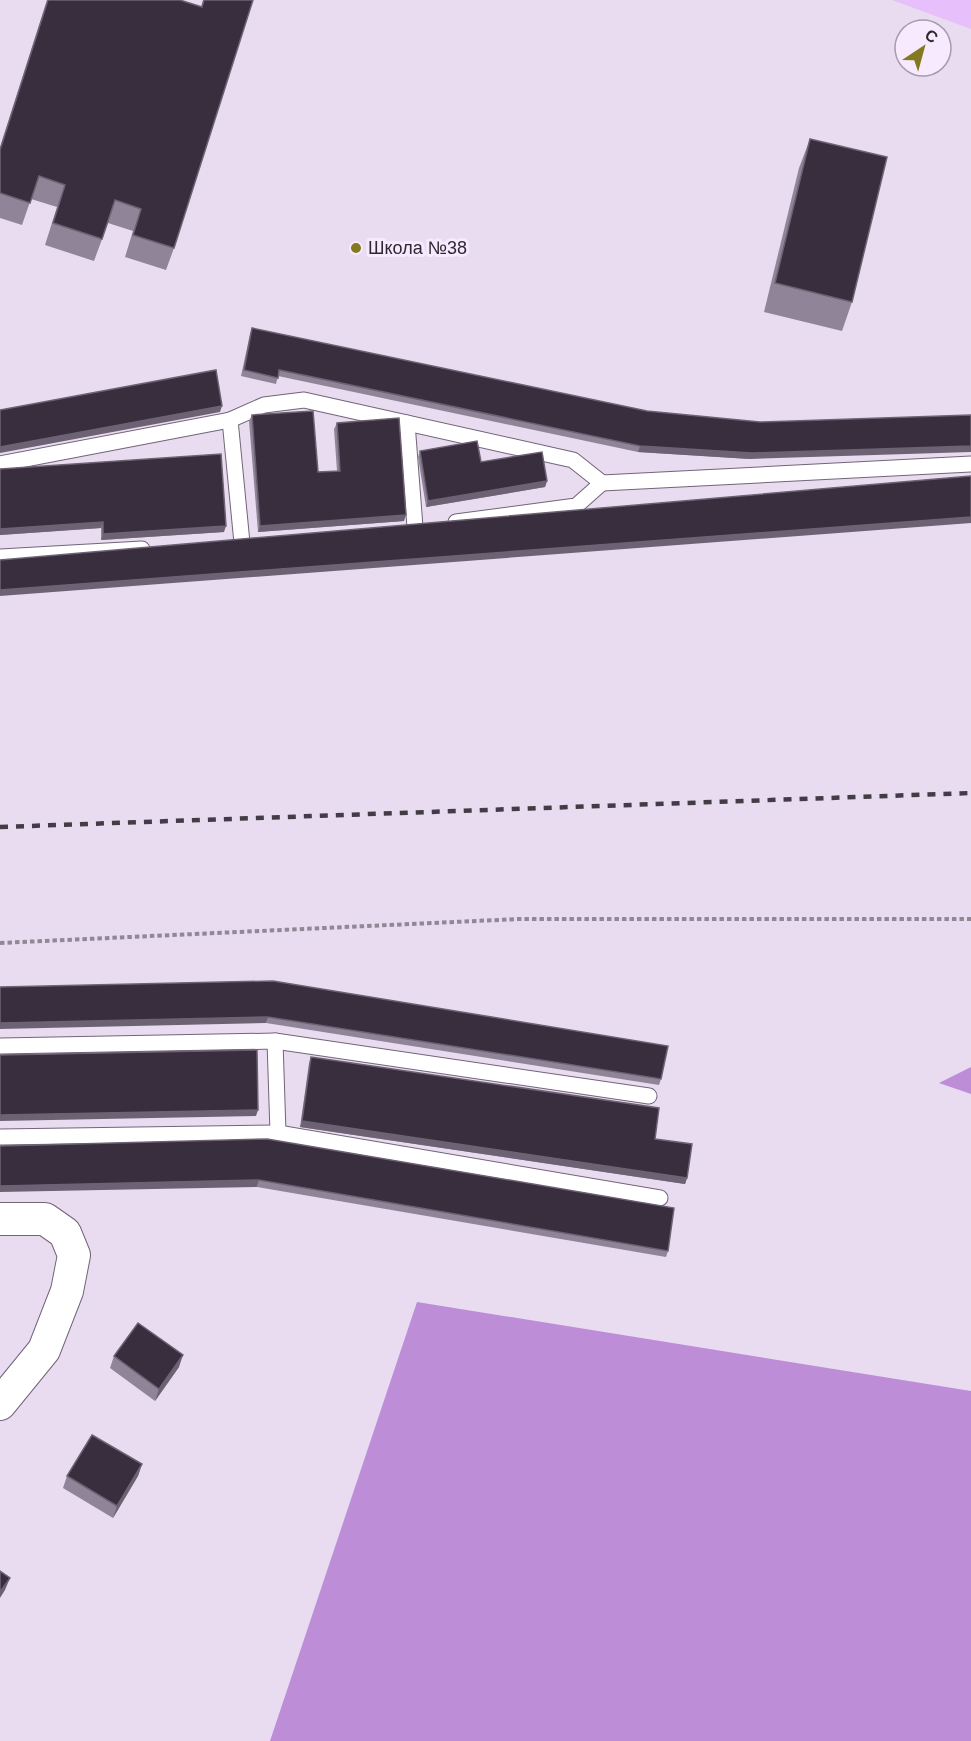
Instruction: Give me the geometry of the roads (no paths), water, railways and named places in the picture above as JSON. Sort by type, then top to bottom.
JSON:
[{"type":"street","points":[[0,1219],[45,1219],[65,1233],[74,1255],[66,1292],[44,1350],[0,1404]]},
{"type":"lane","points":[[0,464],[230,420],[264,405],[304,400],[573,460],[602,483]]},
{"type":"lane","points":[[230,420],[242,543]]},
{"type":"lane","points":[[407,423],[420,526],[576,506],[602,483],[971,464]]},
{"type":"lane","points":[[0,557],[161,548]]},
{"type":"lane","points":[[0,1046],[275,1041],[649,1096]]},
{"type":"lane","points":[[275,1041],[278,1133]]},
{"type":"lane","points":[[0,1137],[278,1133],[660,1198]]},
{"type":"railway","points":[[0,827],[971,793]]},
{"type":"place","name":"Школа №38","points":[[356,248]]}]
